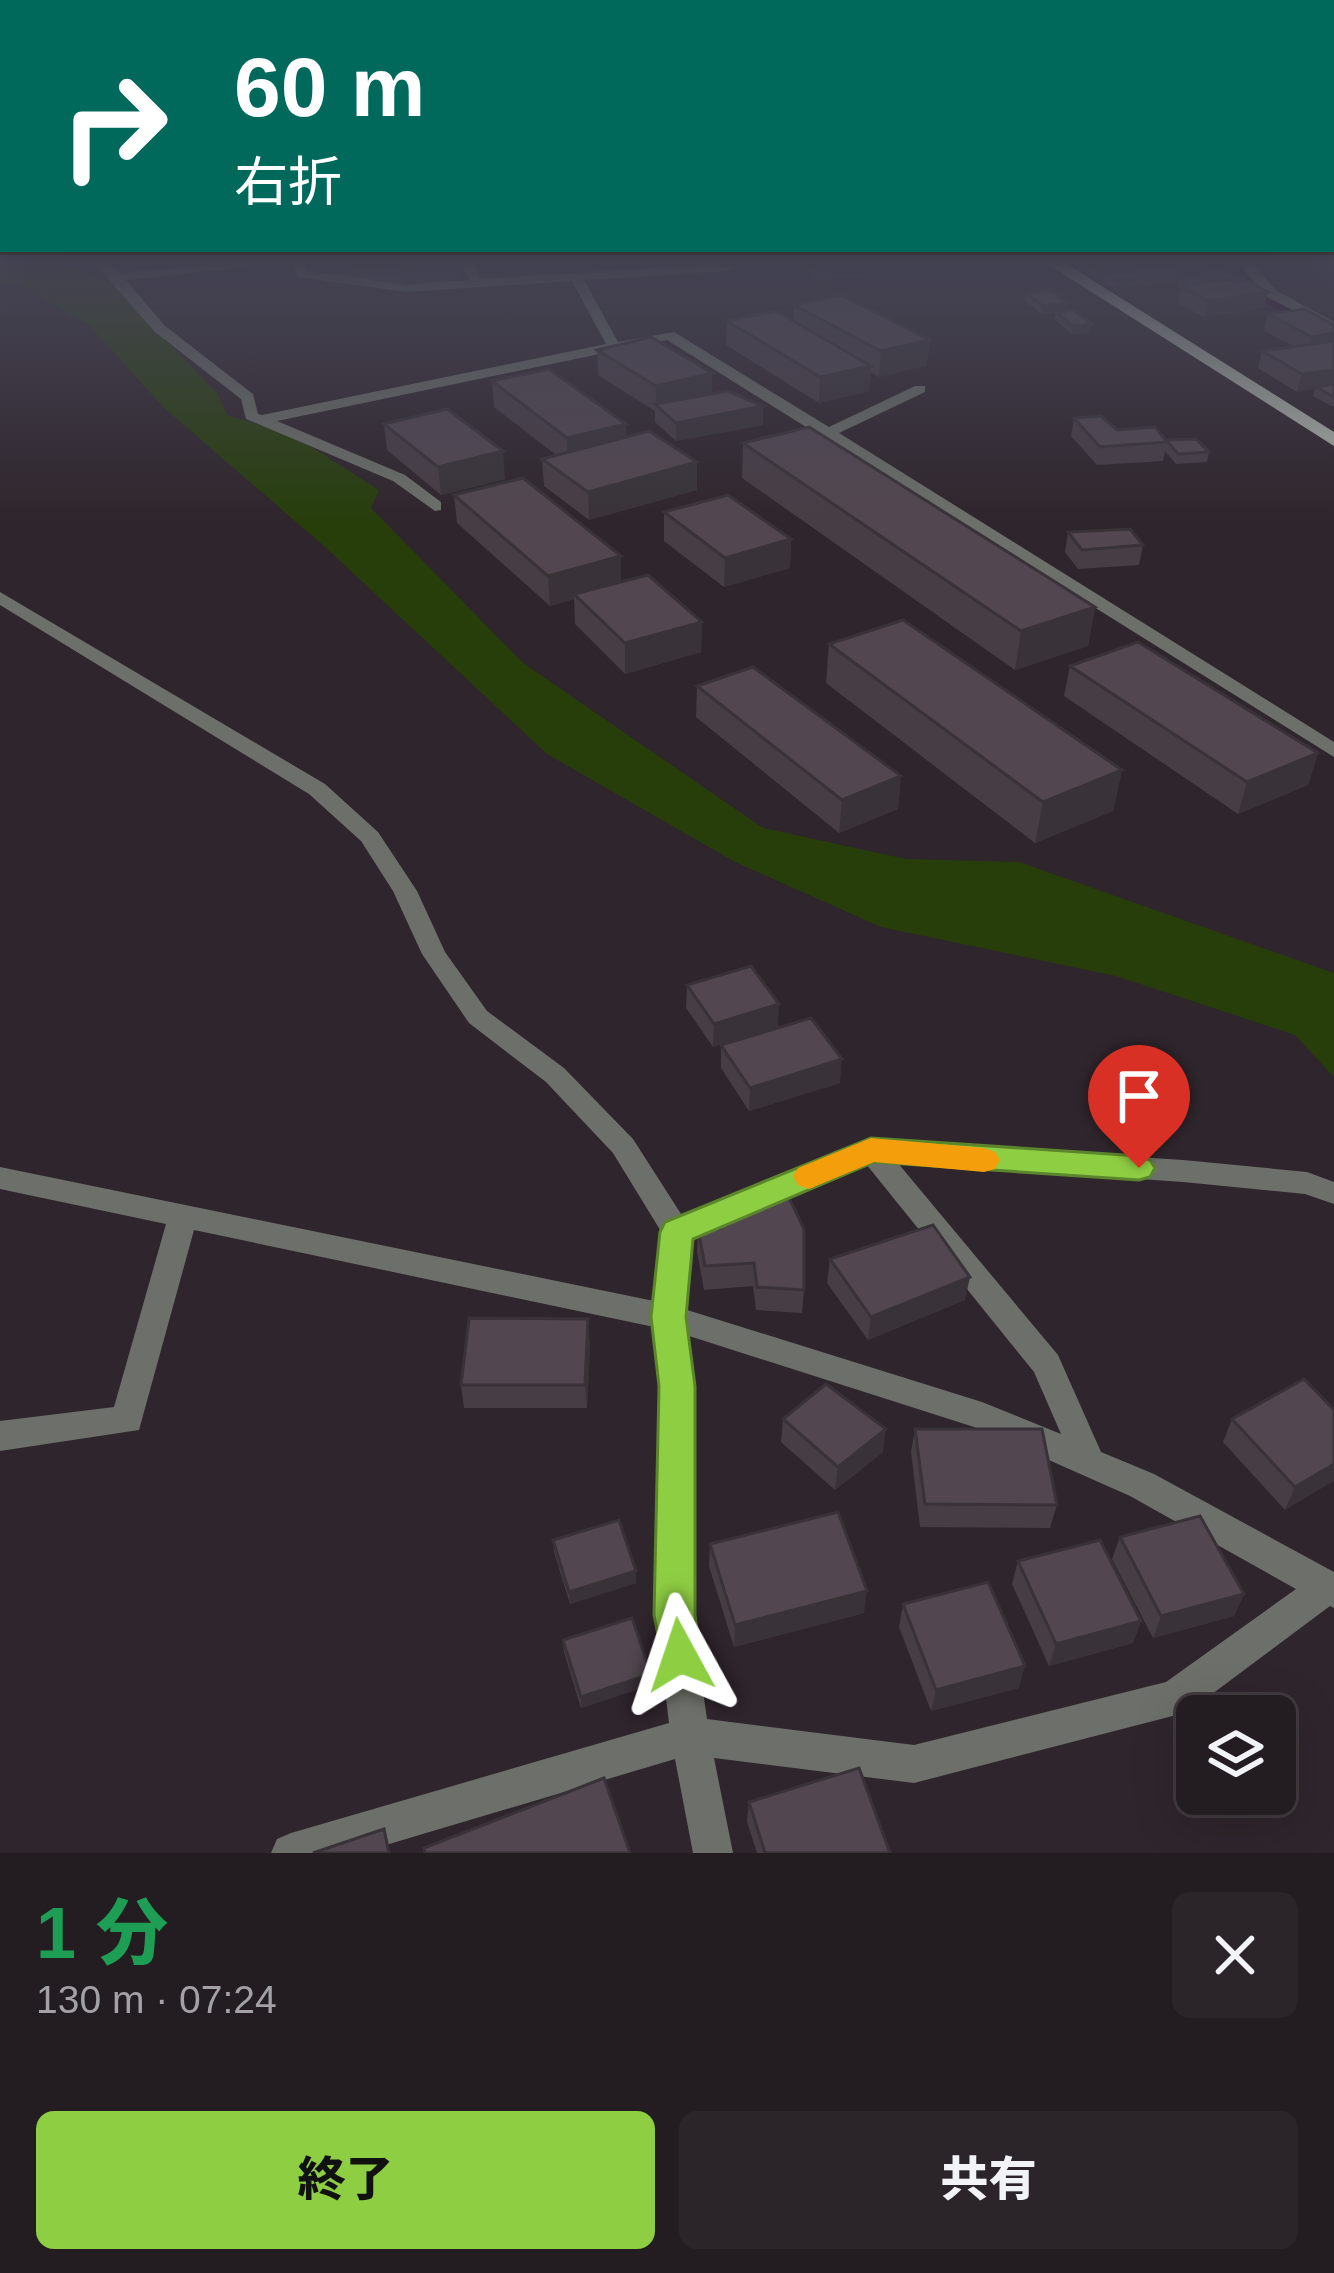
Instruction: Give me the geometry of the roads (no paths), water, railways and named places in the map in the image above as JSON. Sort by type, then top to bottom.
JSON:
[{"type":"main road","points":[[1191,349],[1334,440]]},
{"type":"street","points":[[186,349],[248,397],[251,416],[399,478],[435,506]]},
{"type":"street","points":[[260,419],[602,349]]},
{"type":"street","points":[[692,349],[1334,751]]},
{"type":"street","points":[[828,433],[920,389]]},
{"type":"street","points":[[0,597],[317,789],[370,837],[405,891],[434,954],[478,1017],[555,1076],[623,1146],[677,1232],[668,1317],[677,1386],[674,1615],[690,1736],[713,1853]]},
{"type":"street","points":[[677,1232],[871,1150],[1204,1172],[1307,1183],[1334,1193]]},
{"type":"street","points":[[871,1150],[1047,1364],[1089,1462]]},
{"type":"street","points":[[0,1178],[668,1317],[982,1416],[1142,1485],[1330,1590],[1175,1699],[914,1764],[690,1736],[291,1853]]},
{"type":"street","points":[[0,1436],[127,1420],[182,1215]]}]
